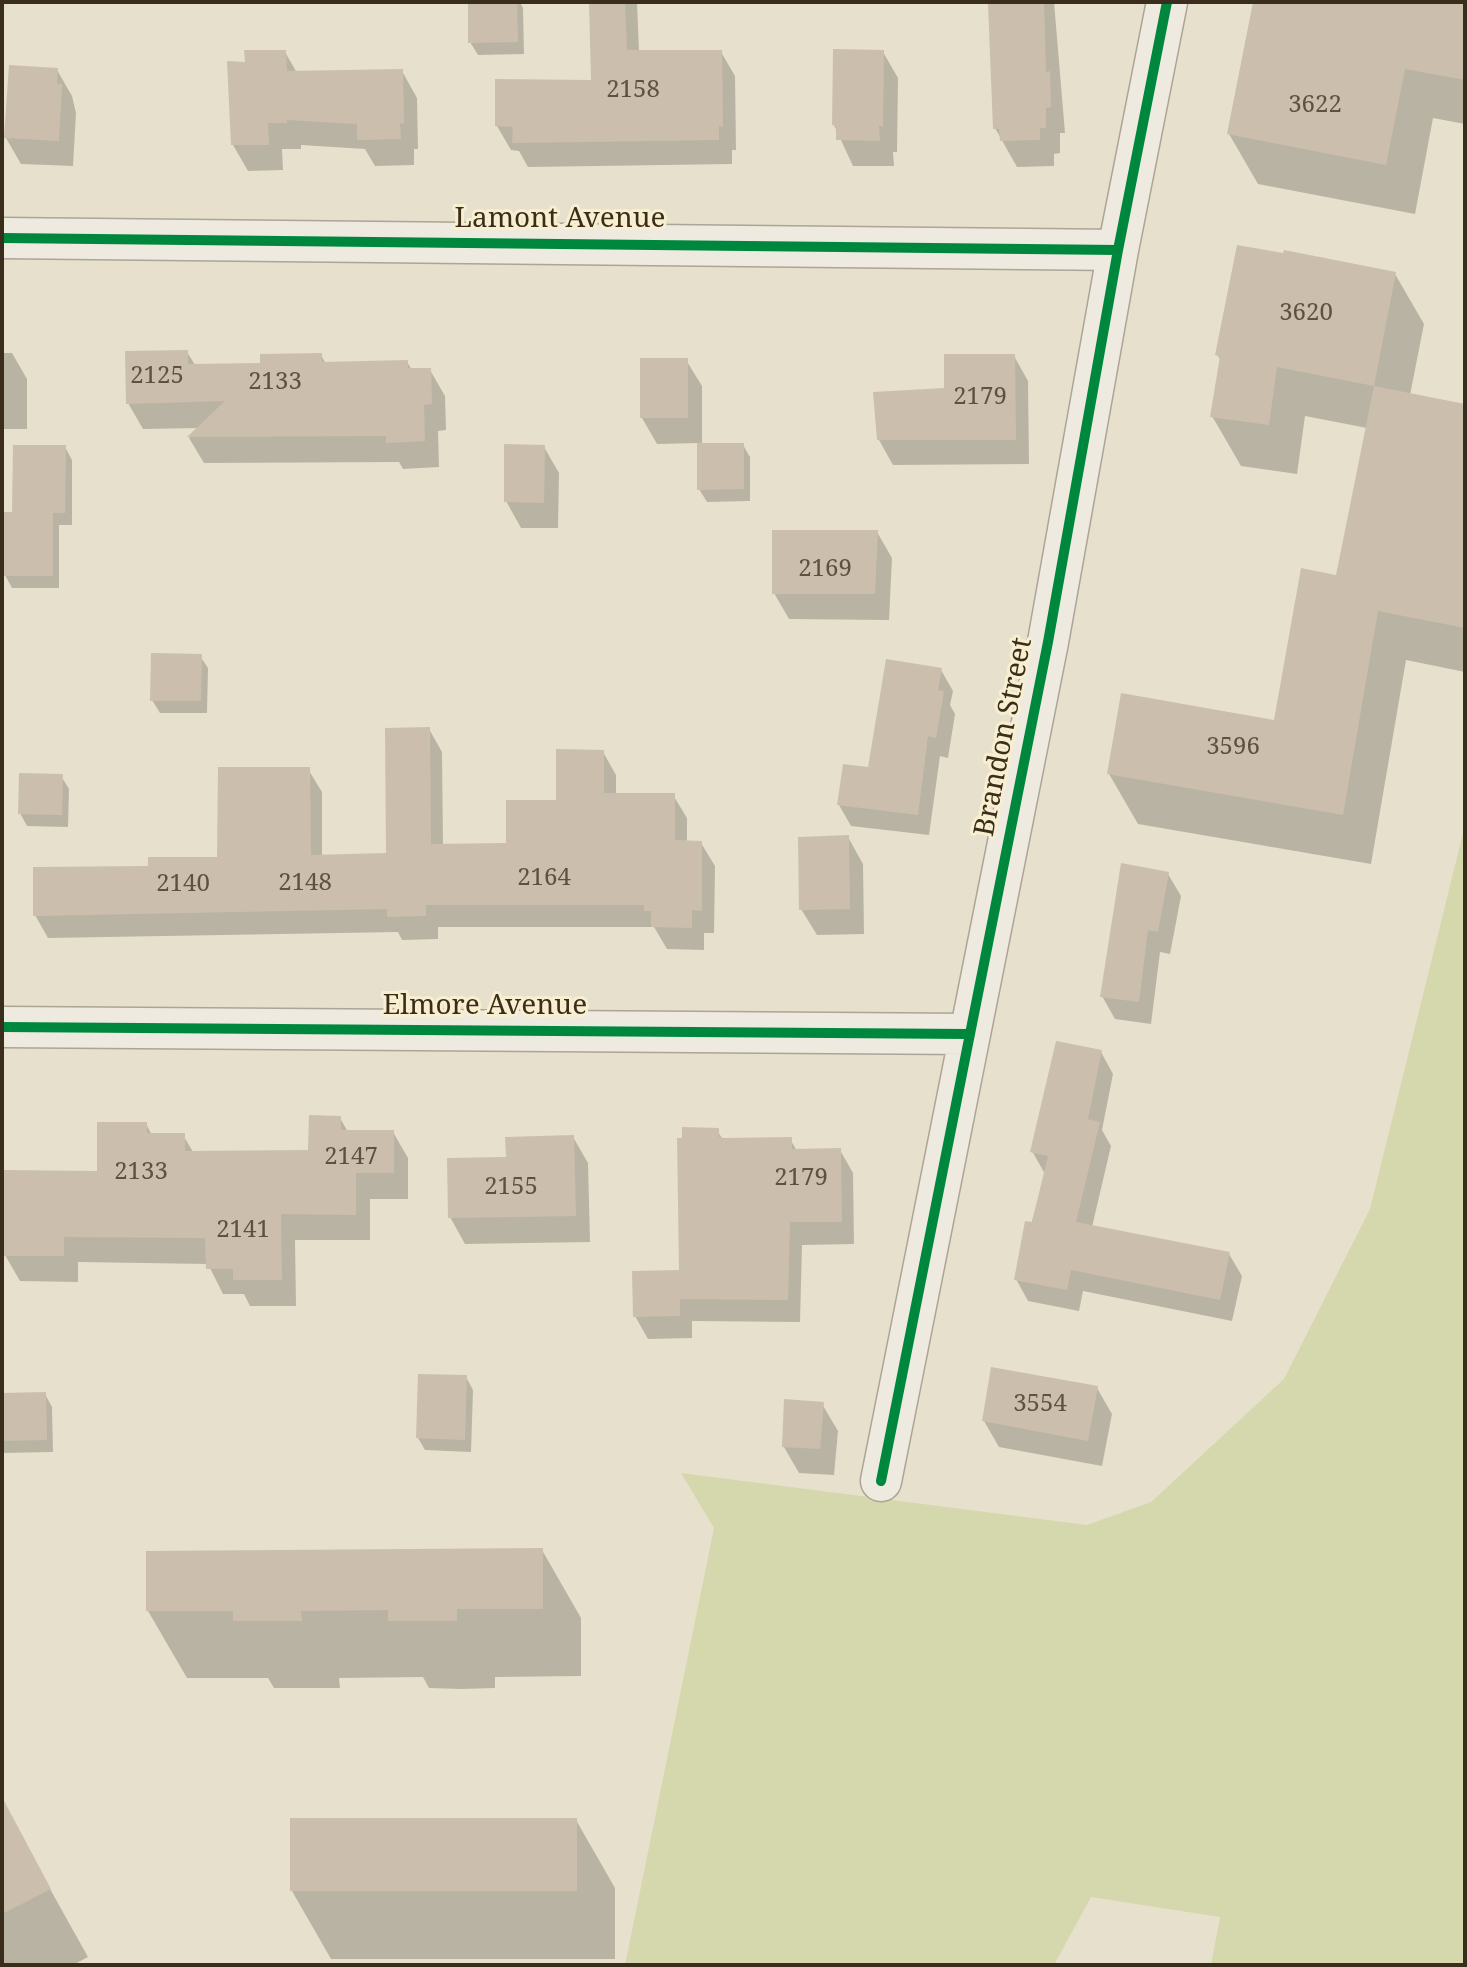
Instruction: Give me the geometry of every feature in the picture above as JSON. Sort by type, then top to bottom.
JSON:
[{"type":"street","name":"Brandon Street","points":[[881,1481],[1048,642],[1118,250],[1167,2]]},
{"type":"street","name":"Lamont Avenue","points":[[2,238],[1118,250]]},
{"type":"street","name":"Elmore Avenue","points":[[2,1027],[968,1034]]},
{"type":"green space","points":[[1465,825],[1465,1965],[1211,1965],[1220,1917],[1091,1897],[1054,1965],[625,1965],[714,1528],[681,1473],[1087,1525],[1151,1502],[1284,1379],[1370,1209]]},
{"type":"building","points":[[468,2],[517,2],[518,42],[468,43]]},
{"type":"building","points":[[589,2],[625,2],[627,50],[722,50],[723,127],[719,126],[719,140],[512,143],[513,127],[495,126],[495,79],[591,80]]},
{"type":"building","points":[[1253,2],[1465,2],[1465,80],[1405,69],[1386,165],[1227,134]]},
{"type":"building","points":[[1044,3],[1046,72],[1050,71],[1051,107],[1046,108],[1046,128],[1040,128],[1040,140],[1000,141],[999,129],[993,129],[988,4]]},
{"type":"building","points":[[833,49],[884,50],[880,141],[836,140],[836,126],[832,125]]},
{"type":"building","points":[[244,50],[286,50],[287,71],[403,69],[404,124],[400,123],[401,139],[357,140],[357,124],[287,120],[287,123],[268,123],[269,145],[231,145],[227,61],[245,62]]},
{"type":"building","points":[[9,65],[58,68],[57,84],[62,84],[59,141],[4,138]]},
{"type":"building","points":[[1237,245],[1283,253],[1284,250],[1396,272],[1374,386],[1277,367],[1269,425],[1210,417],[1220,356],[1215,355]]},
{"type":"building","points":[[188,350],[188,364],[260,363],[260,354],[322,353],[322,362],[408,360],[408,368],[431,368],[432,404],[424,405],[425,441],[386,443],[386,436],[187,437],[225,401],[126,404],[125,351]]},
{"type":"building","points":[[944,354],[1015,354],[1016,440],[877,440],[873,392],[944,388]]},
{"type":"building","points":[[640,358],[688,358],[688,418],[640,418]]},
{"type":"building","points":[[1374,386],[1465,404],[1465,628],[1378,611],[1343,815],[1107,774],[1121,693],[1274,720],[1301,568],[1336,575]]},
{"type":"building","points":[[697,443],[744,443],[744,489],[697,490]]},
{"type":"building","points":[[504,444],[545,445],[544,503],[504,502]]},
{"type":"building","points":[[13,445],[66,445],[65,513],[53,513],[53,576],[3,576],[3,512],[12,512]]},
{"type":"building","points":[[772,530],[878,530],[875,594],[772,594]]},
{"type":"building","points":[[151,653],[202,654],[201,701],[150,701]]},
{"type":"building","points":[[886,659],[942,668],[938,690],[944,691],[936,738],[928,736],[918,815],[837,805],[843,764],[868,767]]},
{"type":"building","points":[[430,727],[431,844],[506,843],[506,800],[556,800],[556,749],[604,750],[604,793],[675,793],[675,840],[702,841],[702,911],[692,910],[692,928],[651,927],[651,911],[644,911],[644,905],[426,905],[426,916],[387,917],[387,909],[33,916],[33,867],[148,866],[148,857],[217,857],[218,767],[310,767],[311,855],[386,853],[385,728]]},
{"type":"building","points":[[19,773],[63,774],[62,815],[18,814]]},
{"type":"building","points":[[849,835],[850,909],[799,910],[798,837]]},
{"type":"building","points":[[1121,863],[1169,872],[1158,932],[1148,930],[1139,1002],[1100,997]]},
{"type":"building","points":[[1056,1041],[1102,1050],[1088,1119],[1100,1122],[1076,1222],[1230,1252],[1220,1300],[1071,1270],[1067,1290],[1014,1280],[1025,1221],[1032,1222],[1048,1156],[1030,1152]]},
{"type":"building","points":[[309,1115],[341,1116],[341,1130],[394,1130],[394,1173],[356,1173],[356,1215],[281,1214],[282,1280],[233,1280],[233,1269],[206,1269],[205,1238],[64,1237],[64,1256],[3,1256],[4,1170],[97,1171],[97,1122],[147,1122],[147,1133],[185,1133],[185,1151],[308,1150]]},
{"type":"building","points":[[682,1127],[719,1128],[719,1137],[724,1138],[792,1137],[792,1149],[841,1148],[842,1222],[790,1222],[788,1300],[680,1299],[680,1316],[633,1317],[632,1271],[679,1270],[677,1138],[682,1138]]},
{"type":"building","points":[[574,1135],[576,1216],[448,1218],[447,1158],[506,1157],[505,1137]]},
{"type":"building","points":[[991,1367],[1098,1386],[1088,1441],[982,1421]]},
{"type":"building","points":[[418,1374],[467,1375],[465,1440],[416,1438]]},
{"type":"building","points":[[46,1392],[47,1440],[2,1441],[2,1393]]},
{"type":"building","points":[[784,1399],[824,1402],[820,1449],[782,1447]]},
{"type":"building","points":[[543,1548],[543,1609],[457,1609],[457,1621],[388,1621],[388,1610],[301,1611],[302,1621],[233,1621],[233,1611],[146,1611],[146,1551]]},
{"type":"building","points":[[2,1797],[51,1889],[2,1914]]},
{"type":"building","points":[[290,1818],[577,1818],[577,1891],[290,1891]]},
{"type":"cycle path","points":[[881,1481],[1048,642],[1118,250],[1167,2]]},
{"type":"cycle path","points":[[2,238],[1118,250]]},
{"type":"cycle path","points":[[2,1027],[968,1034]]}]
